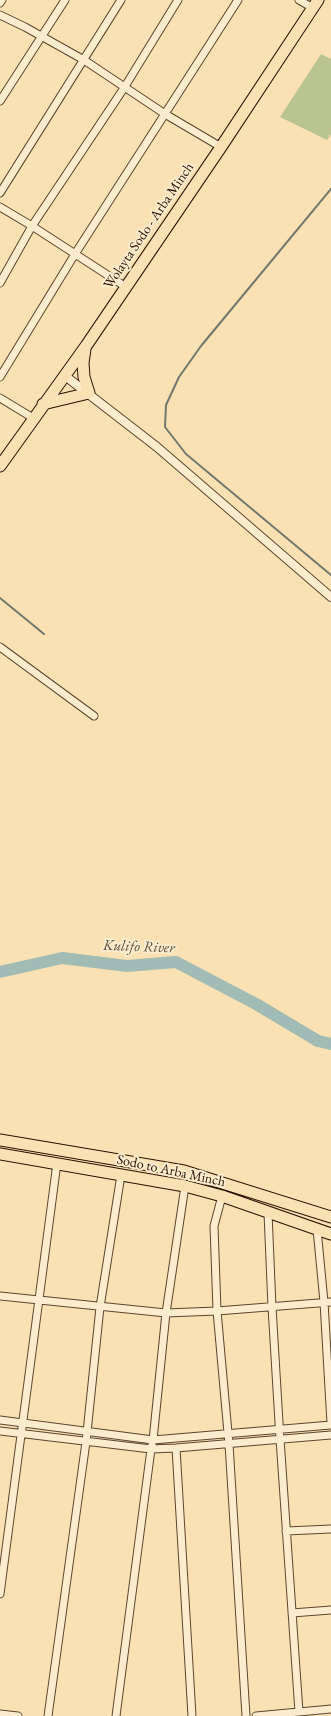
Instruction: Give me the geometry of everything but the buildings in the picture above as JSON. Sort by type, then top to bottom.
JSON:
[{"type":"highway","name":"Wolayta Sodo - Arba Minch","points":[[0,466],[86,346],[221,147],[315,4]]},
{"type":"highway","points":[[43,404],[89,393],[84,377],[83,362],[86,346]]},
{"type":"highway","points":[[0,1140],[184,1171],[331,1217]]},
{"type":"highway","name":"Sodo to Arba Minch","points":[[0,1154],[185,1186],[226,1198],[331,1234]]},
{"type":"highway","points":[[226,1198],[235,1186]]},
{"type":"street","points":[[0,101],[64,0]]},
{"type":"street","points":[[0,193],[121,0]]},
{"type":"street","points":[[0,283],[32,226],[124,88],[178,0]]},
{"type":"street","points":[[0,377],[75,254],[238,0]]},
{"type":"street","points":[[299,0],[315,4]]},
{"type":"street","points":[[0,15],[84,60],[124,88],[221,147]]},
{"type":"street","points":[[0,207],[126,287]]},
{"type":"street","points":[[64,375],[157,447],[331,597]]},
{"type":"street","points":[[0,398],[33,418]]},
{"type":"street","points":[[0,647],[94,716]]},
{"type":"street","points":[[0,1594],[24,1423],[57,1163]]},
{"type":"street","points":[[48,1716],[86,1442],[100,1307],[121,1175]]},
{"type":"street","points":[[116,1716],[150,1449],[153,1440],[166,1313],[185,1186]]},
{"type":"street","points":[[226,1198],[214,1226],[217,1311],[229,1444],[246,1716]]},
{"type":"street","points":[[268,1213],[279,1429],[299,1712]]},
{"type":"street","points":[[0,1420],[153,1440],[331,1424],[328,1302],[317,1229]]},
{"type":"street","points":[[0,1296],[166,1313],[217,1311],[328,1302]]},
{"type":"street","points":[[0,1431],[150,1449],[331,1436]]},
{"type":"street","points":[[176,1448],[192,1716]]},
{"type":"street","points":[[286,1531],[331,1529]]},
{"type":"street","points":[[292,1613],[331,1610]]},
{"type":"street","points":[[256,1716],[331,1709]]},
{"type":"street","points":[[0,1714],[18,1716]]},
{"type":"green space","points":[[321,54],[331,59],[331,134],[327,140],[280,117]]},
{"type":"waterway","points":[[331,189],[201,346],[179,377],[166,405],[165,427],[186,454],[331,575]]},
{"type":"waterway","points":[[0,598],[44,634]]},
{"type":"waterway","name":"Kulifo River","points":[[0,972],[62,958],[127,966],[176,962],[256,1004],[318,1041],[331,1044]]}]
